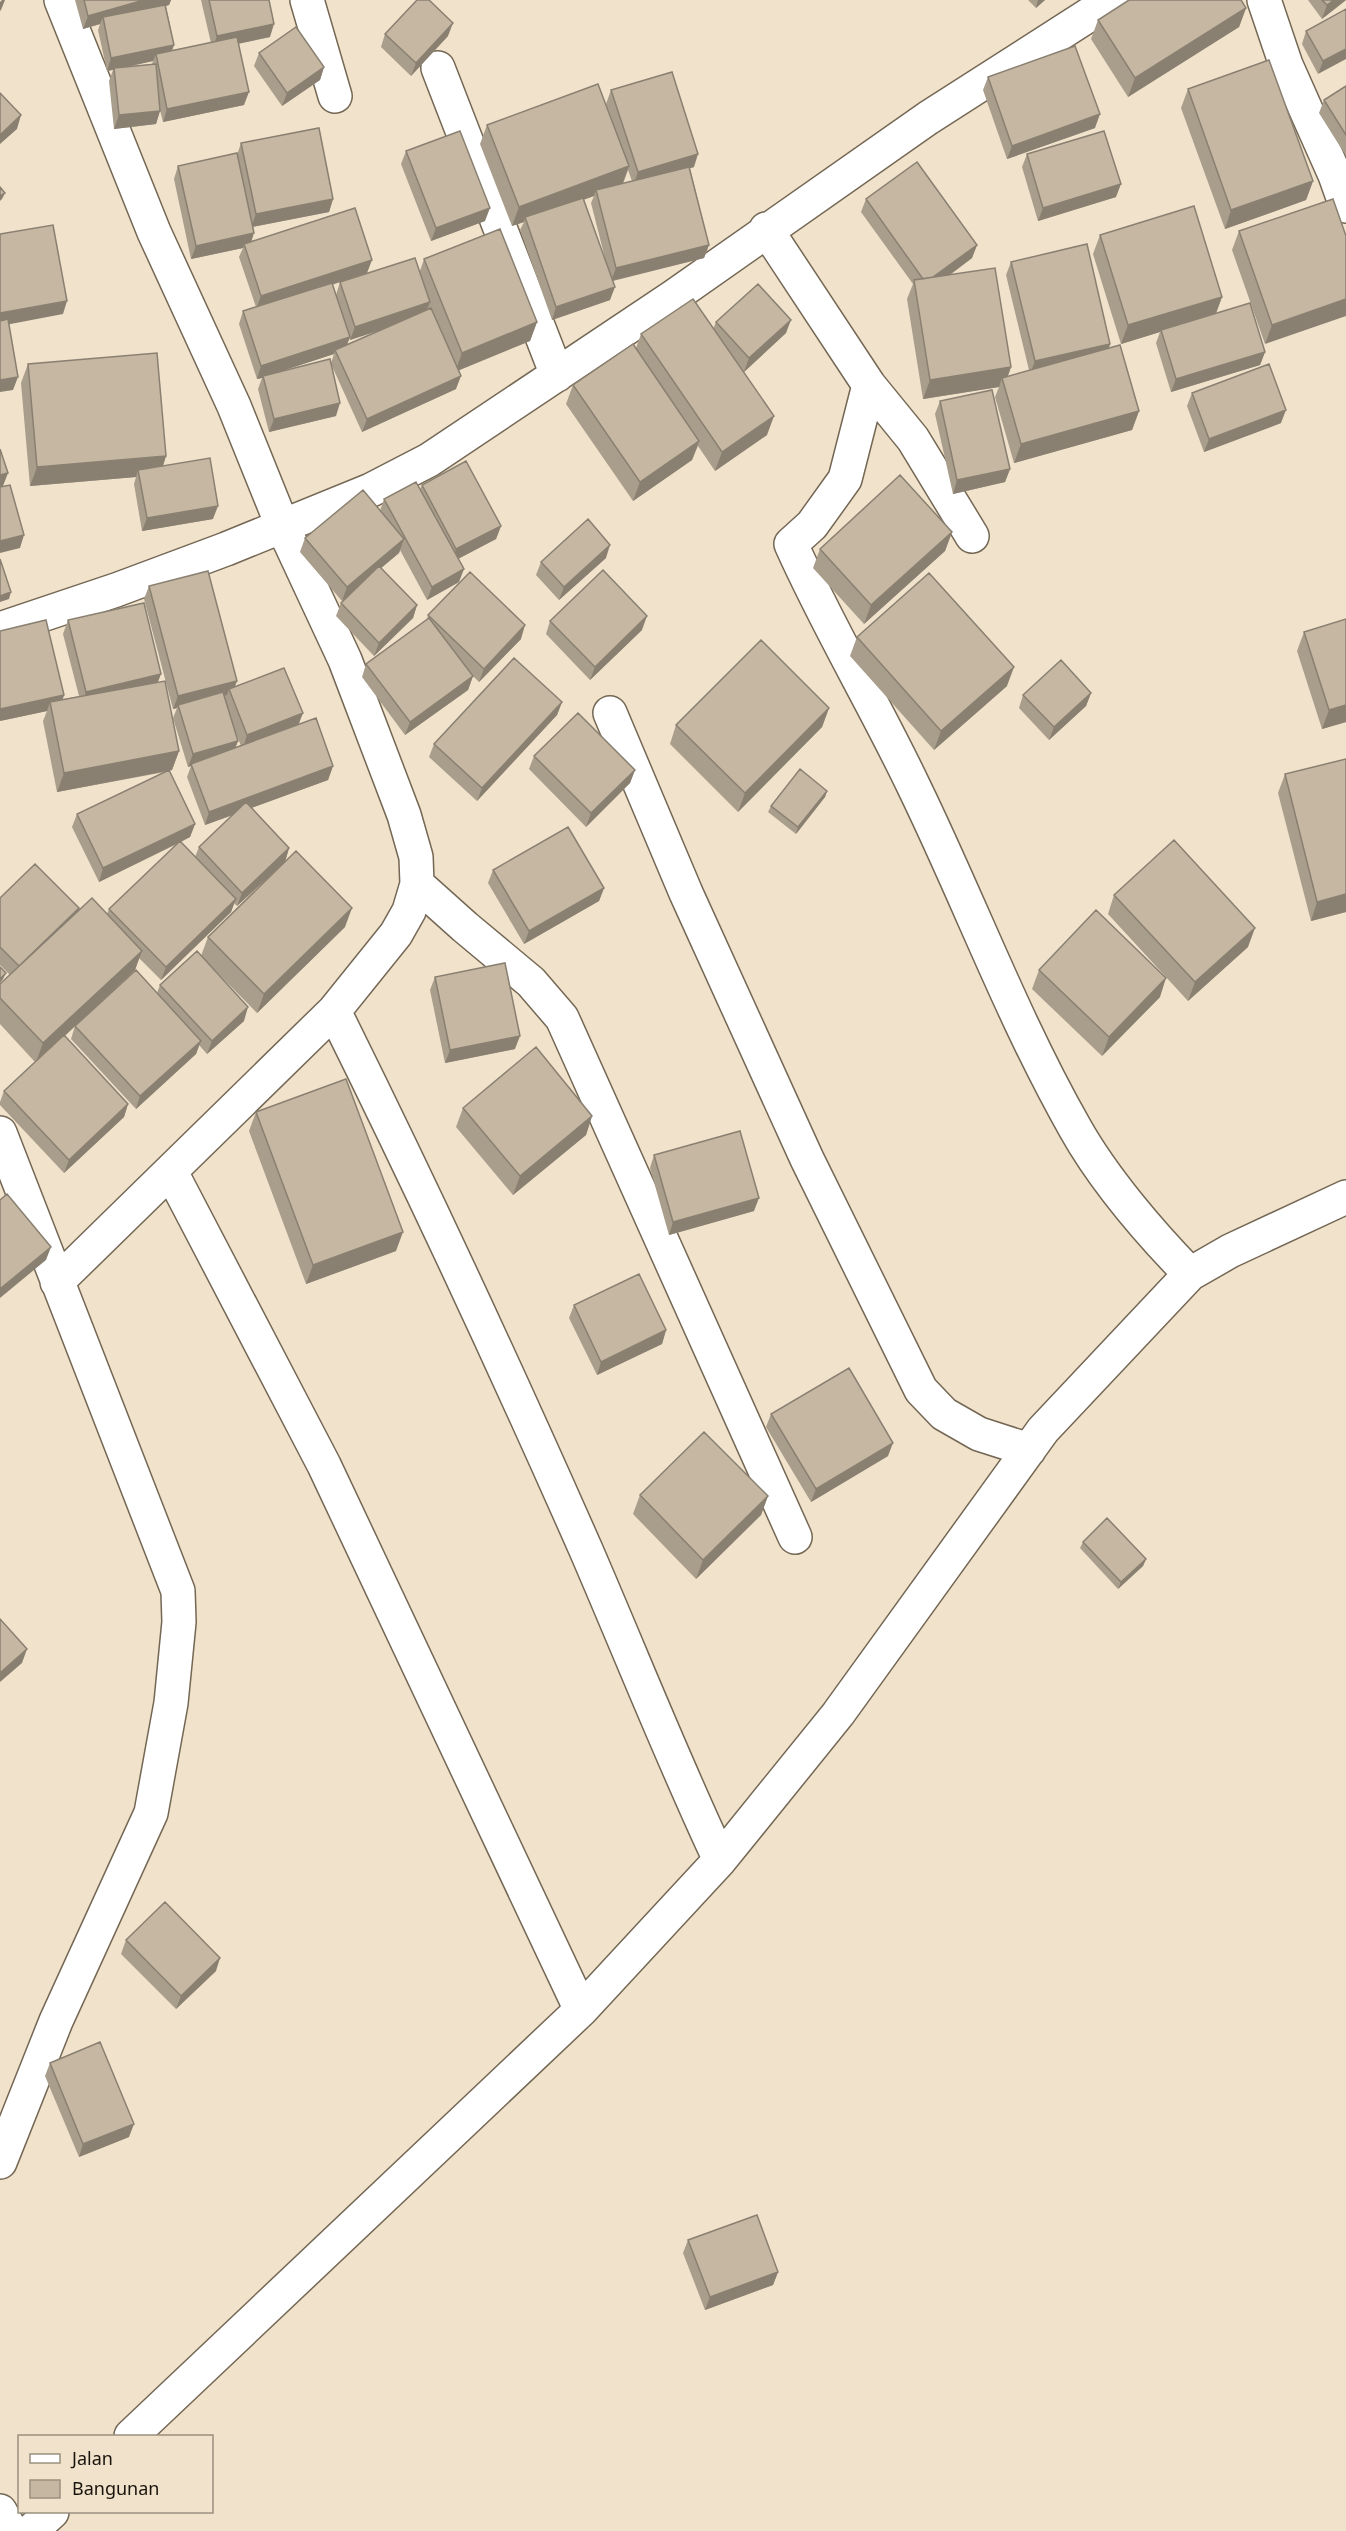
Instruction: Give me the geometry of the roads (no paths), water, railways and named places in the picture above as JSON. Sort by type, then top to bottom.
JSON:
[{"type":"street","points":[[57,1282],[334,1011],[396,934],[409,911],[417,884],[416,857],[404,815],[345,660],[282,525],[234,406],[154,232],[61,0]]},
{"type":"street","points":[[307,0],[335,96]]},
{"type":"street","points":[[0,629],[116,590],[371,490],[429,460],[673,297],[928,118],[1112,0]]},
{"type":"street","points":[[1264,0],[1286,65],[1335,175],[1346,206]]},
{"type":"street","points":[[438,68],[557,375]]},
{"type":"street","points":[[766,230],[869,385],[913,439],[972,536]]},
{"type":"street","points":[[869,385],[845,479],[812,525],[791,544],[818,602],[914,786],[1026,1033],[1076,1130],[1119,1192],[1164,1247],[1190,1274]]},
{"type":"street","points":[[610,713],[686,893],[807,1159],[921,1390],[944,1414],[979,1434],[1029,1450]]},
{"type":"street","points":[[417,884],[531,982],[562,1018],[795,1537]]},
{"type":"street","points":[[334,1011],[400,1143],[522,1409],[586,1552],[683,1781],[720,1860]]},
{"type":"street","points":[[0,1133],[178,1591],[179,1622],[171,1703],[151,1813],[56,2021],[0,2162]]},
{"type":"street","points":[[171,1172],[324,1465],[581,2010]]},
{"type":"street","points":[[132,2435],[581,2010],[720,1860],[837,1714],[1043,1430],[1190,1274],[1230,1251],[1346,1197]]},
{"type":"street","points":[[0,2511],[11,2531]]},
{"type":"street","points":[[31,2531],[50,2513]]}]
